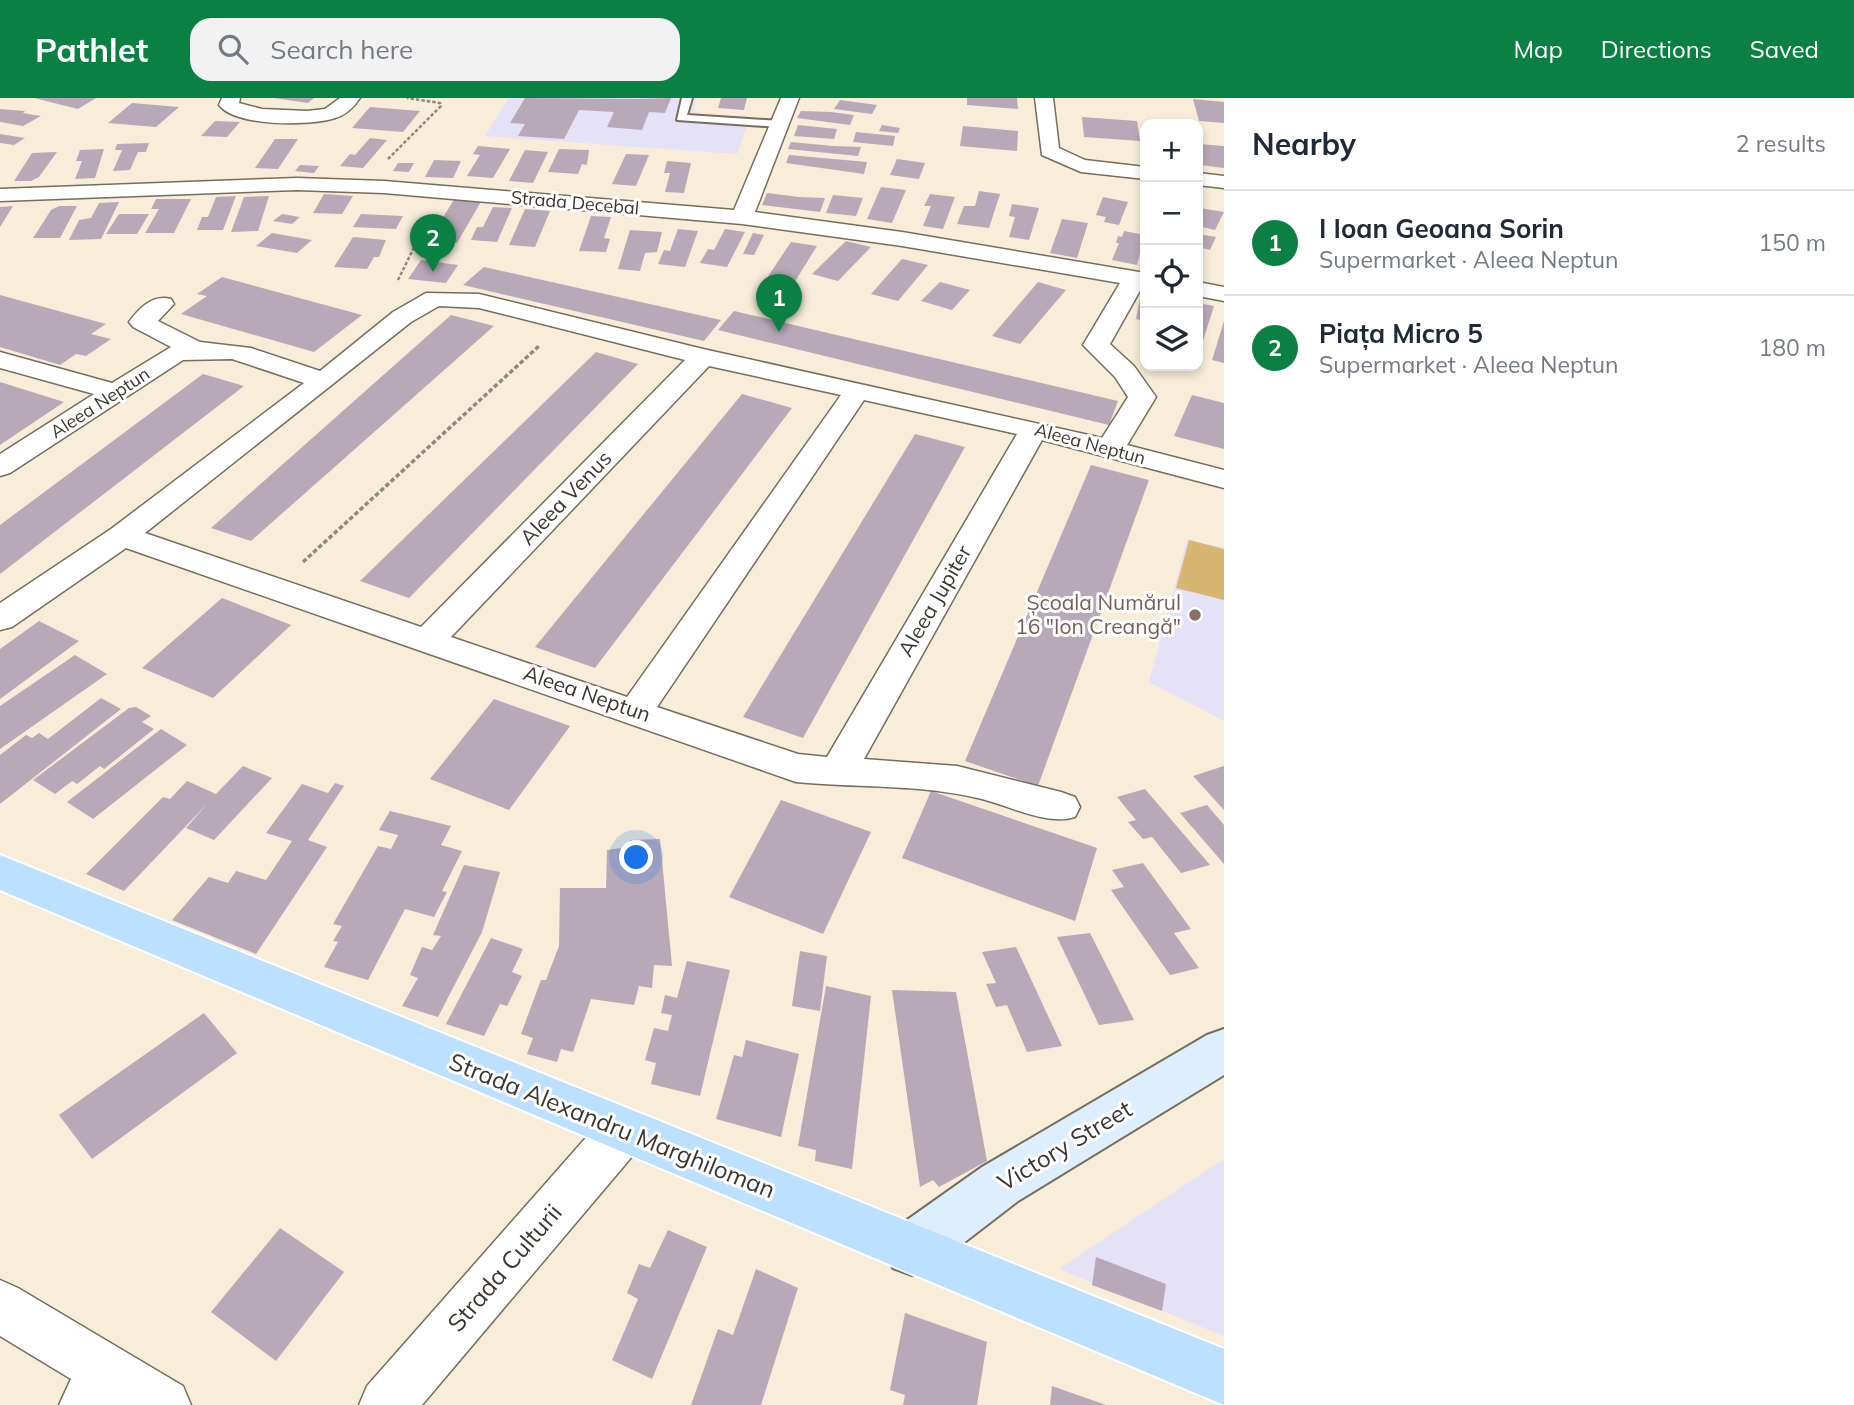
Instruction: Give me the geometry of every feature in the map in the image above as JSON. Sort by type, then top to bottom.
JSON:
[{"type":"main road","name":"Strada Alexandru Marghiloman","points":[[0,872],[1224,1377]]},
{"type":"street","points":[[231,98],[229,105],[243,112],[307,117],[331,113],[351,98]]},
{"type":"street","points":[[742,217],[790,98]]},
{"type":"street","points":[[1044,98],[1049,151],[1081,166],[1140,172]]},
{"type":"street","points":[[1203,180],[1224,182]]},
{"type":"street","name":"Strada Decebal","points":[[0,195],[297,184],[384,187],[742,217],[902,239],[1140,280]]},
{"type":"street","points":[[1110,449],[1142,397],[1125,372],[1096,345],[1140,280]]},
{"type":"street","points":[[1203,290],[1224,294]]},
{"type":"street","name":"Aleea Neptun","points":[[435,298],[461,297],[703,357],[1034,429],[1224,479]]},
{"type":"street","points":[[0,619],[122,536],[324,381],[402,317],[435,298]]},
{"type":"street","points":[[162,304],[142,322],[192,348]]},
{"type":"street","name":"Aleea Neptun","points":[[0,467],[175,354],[192,348],[216,347],[233,351],[324,381]]},
{"type":"street","name":"Aleea Venus","points":[[428,640],[703,357]]},
{"type":"street","points":[[0,360],[116,392]]},
{"type":"street","points":[[636,711],[857,390]]},
{"type":"street","name":"Aleea Jupiter","points":[[837,774],[1034,429]]},
{"type":"street","name":"Aleea Neptun","points":[[122,536],[796,768],[837,774],[896,772],[958,780],[1061,807]]},
{"type":"street","name":"Victory Street","points":[[912,1249],[1000,1184],[1224,1050]]},
{"type":"street","name":"Strada Culturii","points":[[386,1405],[623,1131]]},
{"type":"street","points":[[0,1306],[98,1388],[164,1405]]},
{"type":"lane","points":[[687,98],[681,118],[780,124]]},
{"type":"path","points":[[384,187],[389,177],[370,176],[442,106],[440,103],[407,98]]},
{"type":"path","points":[[433,210],[397,282],[435,298]]},
{"type":"path","points":[[275,587],[565,322]]},
{"type":"shaded area","points":[[509,98],[697,98],[693,114],[750,117],[737,154],[485,136]]},
{"type":"shaded area","name":"Școala Numărul 16 \"Ion Creangă\"","points":[[1187,539],[1224,548],[1224,721],[1149,682]]},
{"type":"shaded area","points":[[1189,540],[1224,549],[1224,600],[1176,588]]},
{"type":"shaded area","points":[[1224,1159],[1224,1336],[1059,1269]]},
{"type":"building","points":[[34,98],[96,98],[78,109]]},
{"type":"building","points":[[274,98],[314,98],[308,103]]},
{"type":"building","points":[[525,98],[671,98],[665,113],[649,112],[642,130],[607,127],[614,112],[579,110],[564,139],[518,136],[525,124],[510,123]]},
{"type":"building","points":[[721,98],[747,98],[744,110],[718,108]]},
{"type":"building","points":[[967,98],[1017,98],[1018,109],[967,105]]},
{"type":"building","points":[[1193,99],[1224,102],[1224,123],[1198,119]]},
{"type":"building","points":[[840,100],[877,105],[872,114],[834,109]]},
{"type":"building","points":[[132,103],[179,107],[156,127],[108,123]]},
{"type":"building","points":[[370,107],[420,111],[403,132],[352,128]]},
{"type":"building","points":[[0,109],[25,111],[23,113],[41,116],[23,126],[0,122]]},
{"type":"building","points":[[801,111],[854,115],[850,125],[797,118]]},
{"type":"building","points":[[1082,117],[1137,121],[1140,141],[1084,137]]},
{"type":"building","points":[[215,121],[240,122],[227,137],[201,136]]},
{"type":"building","points":[[798,125],[837,129],[834,139],[794,136]]},
{"type":"building","points":[[882,125],[900,128],[898,133],[879,131]]},
{"type":"building","points":[[963,126],[1018,131],[1017,151],[960,146]]},
{"type":"building","points":[[856,132],[895,136],[893,146],[853,142]]},
{"type":"building","points":[[0,134],[25,138],[14,145],[0,143]]},
{"type":"building","points":[[370,138],[387,140],[363,168],[340,166],[350,154],[355,155]]},
{"type":"building","points":[[275,139],[298,139],[278,169],[255,168]]},
{"type":"building","points":[[791,142],[861,147],[858,156],[788,149]]},
{"type":"building","points":[[149,143],[146,152],[138,152],[130,170],[113,171],[122,150],[115,150],[117,144]]},
{"type":"building","points":[[1203,144],[1224,146],[1224,168],[1203,165]]},
{"type":"building","points":[[478,146],[510,149],[493,178],[467,176],[480,155],[473,154]]},
{"type":"building","points":[[104,149],[95,178],[75,179],[82,161],[76,161],[80,150]]},
{"type":"building","points":[[559,149],[589,150],[587,165],[582,164],[578,174],[548,172]]},
{"type":"building","points":[[525,150],[548,152],[533,183],[509,181]]},
{"type":"building","points":[[57,152],[39,177],[31,181],[14,181],[32,153]]},
{"type":"building","points":[[626,154],[649,155],[636,186],[612,184]]},
{"type":"building","points":[[789,155],[867,162],[864,174],[786,163]]},
{"type":"building","points":[[897,159],[925,163],[919,179],[890,175]]},
{"type":"building","points":[[434,160],[461,161],[453,178],[425,177]]},
{"type":"building","points":[[667,161],[691,163],[684,193],[665,192],[670,173],[664,173]]},
{"type":"building","points":[[398,163],[414,163],[409,172],[393,171]]},
{"type":"building","points":[[300,165],[319,166],[314,173],[295,171]]},
{"type":"building","points":[[881,187],[906,190],[892,223],[867,219]]},
{"type":"building","points":[[979,191],[1000,194],[989,228],[957,224],[964,206],[975,206]]},
{"type":"building","points":[[767,193],[825,198],[820,212],[762,205]]},
{"type":"building","points":[[324,194],[353,196],[342,214],[313,213]]},
{"type":"building","points":[[930,194],[955,197],[943,229],[923,226],[931,206],[924,206]]},
{"type":"building","points":[[833,195],[863,198],[856,216],[826,213]]},
{"type":"building","points":[[236,196],[223,230],[197,230],[202,217],[208,217],[216,197]]},
{"type":"building","points":[[269,196],[258,231],[231,232],[244,197]]},
{"type":"building","points":[[1103,197],[1128,202],[1119,225],[1104,222],[1106,217],[1096,215]]},
{"type":"building","points":[[455,198],[482,200],[457,243],[429,240]]},
{"type":"building","points":[[156,199],[191,199],[174,233],[145,233],[159,209],[151,209]]},
{"type":"building","points":[[119,202],[101,239],[69,240],[79,220],[91,218],[99,203]]},
{"type":"building","points":[[1012,204],[1039,208],[1029,240],[1009,237],[1015,217],[1009,216]]},
{"type":"building","points":[[13,206],[0,227],[0,207]]},
{"type":"building","points":[[59,206],[77,206],[60,238],[33,238],[51,210]]},
{"type":"building","points":[[493,207],[512,208],[497,242],[471,240],[477,227],[483,227]]},
{"type":"building","points":[[1203,208],[1224,212],[1215,230],[1203,227]]},
{"type":"building","points":[[525,209],[550,211],[535,247],[509,245]]},
{"type":"building","points":[[119,214],[149,214],[137,234],[106,234]]},
{"type":"building","points":[[282,214],[300,217],[292,224],[273,221]]},
{"type":"building","points":[[361,214],[403,216],[396,229],[353,227]]},
{"type":"building","points":[[591,216],[611,217],[604,238],[610,239],[606,252],[579,251]]},
{"type":"building","points":[[1062,219],[1088,223],[1077,258],[1050,253]]},
{"type":"building","points":[[678,229],[698,231],[685,267],[658,264],[664,250],[670,251]]},
{"type":"building","points":[[725,229],[745,232],[727,267],[700,263],[708,249],[714,250]]},
{"type":"building","points":[[630,230],[662,232],[657,252],[645,253],[640,271],[618,269]]},
{"type":"building","points":[[1124,231],[1140,234],[1137,265],[1112,260],[1119,243],[1116,243],[1118,236],[1122,237]]},
{"type":"building","points":[[272,233],[312,240],[297,253],[256,246]]},
{"type":"building","points":[[753,233],[764,235],[754,255],[743,254]]},
{"type":"building","points":[[1203,235],[1216,237],[1210,250],[1203,248]]},
{"type":"building","points":[[353,237],[386,240],[379,257],[374,257],[367,269],[334,267]]},
{"type":"building","points":[[846,241],[871,247],[838,281],[812,274]]},
{"type":"building","points":[[791,242],[817,246],[794,283],[767,278]]},
{"type":"building","points":[[902,259],[928,265],[898,301],[871,294]]},
{"type":"building","points":[[421,260],[458,265],[446,283],[408,279]]},
{"type":"building","points":[[484,267],[721,320],[704,341],[463,285]]},
{"type":"building","points":[[222,277],[362,315],[314,352],[181,314],[207,296],[197,294]]},
{"type":"building","points":[[940,282],[970,290],[952,310],[921,301]]},
{"type":"building","points":[[1038,282],[1066,290],[1020,344],[992,336]]},
{"type":"building","points":[[0,295],[106,324],[91,334],[111,339],[86,356],[76,354],[60,365],[0,347]]},
{"type":"building","points":[[1140,298],[1140,320],[1136,319]]},
{"type":"building","points":[[1203,304],[1214,306],[1203,341]]},
{"type":"building","points":[[734,311],[1118,401],[1109,425],[718,330]]},
{"type":"building","points":[[451,315],[494,326],[251,541],[211,528]]},
{"type":"building","points":[[1224,321],[1224,363],[1212,360]]},
{"type":"building","points":[[596,352],[638,364],[409,598],[360,581]]},
{"type":"building","points":[[203,374],[244,386],[0,574],[0,525]]},
{"type":"building","points":[[0,382],[64,402],[0,445]]},
{"type":"building","points":[[742,394],[792,408],[595,668],[535,647]]},
{"type":"building","points":[[1192,395],[1224,403],[1224,449],[1174,436]]},
{"type":"building","points":[[915,434],[965,447],[803,738],[743,717]]},
{"type":"building","points":[[1091,465],[1149,480],[1038,786],[965,761]]},
{"type":"building","points":[[222,598],[291,625],[213,698],[142,668]]},
{"type":"building","points":[[39,621],[79,641],[0,699],[0,649]]},
{"type":"building","points":[[75,655],[107,674],[0,749],[0,706]]},
{"type":"building","points":[[101,698],[121,709],[0,804],[0,755],[26,735],[32,738],[39,733],[48,739]]},
{"type":"building","points":[[494,699],[570,726],[509,810],[430,779]]},
{"type":"building","points":[[136,707],[151,716],[142,722],[154,729],[104,769],[100,766],[77,784],[72,781],[55,794],[33,780],[129,708]]},
{"type":"building","points":[[161,729],[187,745],[93,819],[67,802]]},
{"type":"building","points":[[243,766],[272,778],[214,840],[186,828],[207,804],[124,891],[86,874],[163,797],[170,799],[187,781],[216,794]]},
{"type":"building","points":[[1224,766],[1224,810],[1193,776]]},
{"type":"building","points":[[335,783],[344,786],[308,840],[327,847],[256,954],[172,920],[209,877],[228,883],[236,871],[266,880],[292,841],[266,833],[302,784],[328,793]]},
{"type":"building","points":[[1145,789],[1210,865],[1181,873],[1152,837],[1143,839],[1128,822],[1136,820],[1117,797]]},
{"type":"building","points":[[931,791],[1097,848],[1075,921],[902,858]]},
{"type":"building","points":[[781,800],[871,832],[823,934],[729,897]]},
{"type":"building","points":[[1207,805],[1224,825],[1224,864],[1180,813]]},
{"type":"building","points":[[390,811],[451,826],[441,845],[462,851],[442,891],[447,892],[434,917],[405,909],[368,980],[324,967],[338,942],[333,941],[342,926],[333,924],[378,846],[391,849],[398,835],[379,830]]},
{"type":"building","points":[[660,839],[672,966],[654,965],[652,988],[639,986],[634,1005],[591,999],[573,1052],[561,1049],[557,1062],[527,1054],[533,1038],[521,1034],[541,980],[546,980],[559,946],[560,888],[606,888],[607,850],[629,847],[630,840]]},
{"type":"building","points":[[1143,863],[1191,929],[1174,933],[1199,968],[1170,975],[1111,890],[1124,887],[1112,870]]},
{"type":"building","points":[[464,865],[500,872],[482,932],[438,1017],[402,1006],[418,978],[410,975],[422,947],[432,950],[441,936],[433,935]]},
{"type":"building","points":[[1090,933],[1134,1020],[1099,1025],[1057,937]]},
{"type":"building","points":[[491,938],[523,949],[512,972],[522,976],[507,1006],[500,1004],[484,1036],[446,1024]]},
{"type":"building","points":[[1016,947],[1062,1046],[1027,1052],[1007,1005],[996,1007],[986,984],[996,983],[982,952]]},
{"type":"building","points":[[800,951],[827,956],[820,1011],[792,1006]]},
{"type":"building","points":[[687,961],[730,970],[700,1096],[651,1084],[656,1063],[645,1060],[654,1028],[668,1031],[672,1015],[661,1013],[665,995],[677,998]]},
{"type":"building","points":[[826,986],[871,996],[852,1169],[815,1161],[816,1150],[798,1146]]},
{"type":"building","points":[[892,990],[956,992],[987,1161],[939,1187],[933,1180],[920,1187]]},
{"type":"building","points":[[204,1013],[237,1053],[92,1159],[59,1115]]},
{"type":"building","points":[[746,1040],[799,1054],[781,1137],[716,1119],[734,1055],[742,1057]]},
{"type":"building","points":[[280,1228],[344,1272],[276,1361],[211,1312]]},
{"type":"building","points":[[668,1230],[707,1247],[652,1379],[612,1360],[638,1299],[627,1293],[639,1264],[650,1268]]},
{"type":"building","points":[[1096,1257],[1166,1284],[1162,1311],[1092,1285]]},
{"type":"building","points":[[756,1269],[798,1288],[761,1405],[691,1405],[718,1329],[733,1335]]},
{"type":"building","points":[[905,1313],[987,1342],[977,1405],[903,1405],[905,1395],[890,1390]]},
{"type":"building","points":[[1052,1386],[1106,1405],[1050,1405]]},
{"type":"place","name":"Piața Micro 5","points":[[433,272]]},
{"type":"place","name":"I Ioan Geoana Sorin","points":[[779,332]]},
{"type":"place","name":"Școala Numărul 16 \"Ion Creangă\"","points":[[1195,615]]}]
